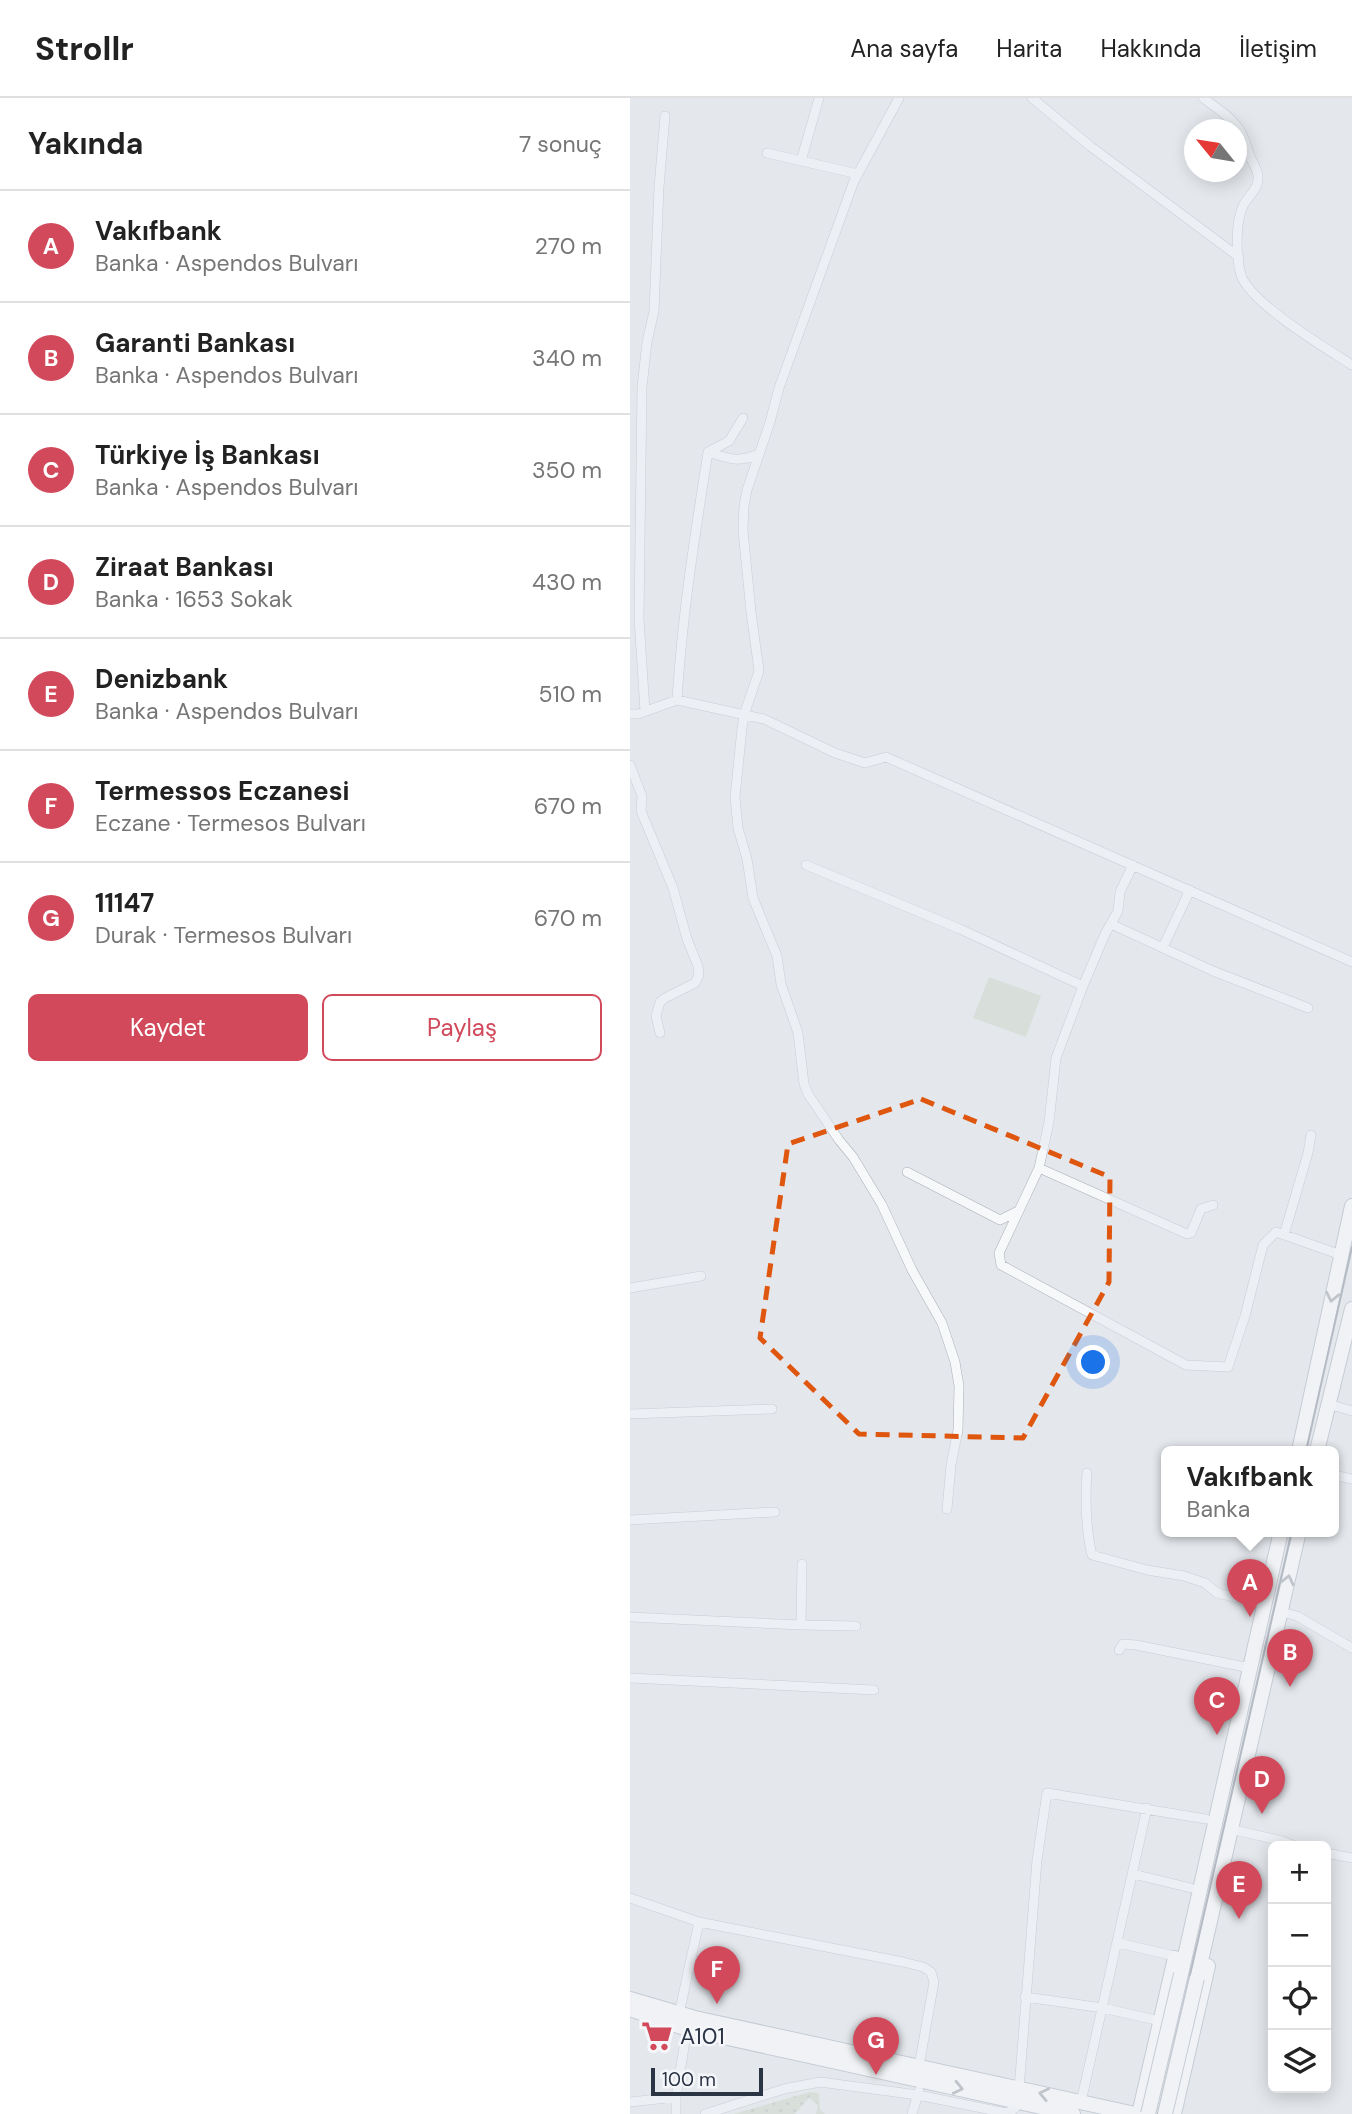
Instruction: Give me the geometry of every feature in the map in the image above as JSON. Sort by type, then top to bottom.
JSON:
[{"type":"main road","points":[[1300,1446],[1352,1206]]},
{"type":"main road","points":[[1318,1446],[1352,1309]]},
{"type":"main road","points":[[1148,2114],[1280,1537]]},
{"type":"main road","points":[[1165,2114],[1298,1537]]},
{"type":"main road","points":[[630,1999],[679,2014],[921,2073],[1019,2102],[1137,2114],[1206,1819],[1228,1765]]},
{"type":"main road","points":[[1143,2097],[1146,2105],[1153,2111],[1162,2112],[1175,2108],[1239,1831],[1246,1766]]},
{"type":"main road","points":[[630,2009],[687,2029],[921,2073]]},
{"type":"street","points":[[801,161],[819,98]]},
{"type":"street","points":[[899,98],[858,174],[779,388],[747,490],[743,531],[759,671],[744,715],[735,797],[738,828],[747,859],[753,898],[777,956],[781,984],[798,1033],[804,1084],[887,1214],[900,1247],[942,1323],[958,1373],[958,1430],[951,1465],[947,1509]]},
{"type":"street","points":[[1032,98],[1090,146],[1239,257]]},
{"type":"street","points":[[1203,98],[1241,131],[1257,171],[1258,180],[1243,206],[1240,219],[1237,241],[1241,276],[1247,286],[1273,311],[1352,365]]},
{"type":"street","points":[[645,711],[639,619],[642,387],[654,310],[664,116]]},
{"type":"street","points":[[767,153],[858,174]]},
{"type":"street","points":[[708,452],[729,442],[743,418]]},
{"type":"street","points":[[708,452],[743,460],[759,454]]},
{"type":"street","points":[[677,700],[698,509],[708,452]]},
{"type":"street","points":[[630,714],[677,700],[764,719],[835,753],[865,763],[886,757],[1352,962]]},
{"type":"street","points":[[630,765],[642,796],[641,811],[673,888],[687,939],[698,966],[699,975],[695,983],[660,1002],[656,1016],[660,1033]]},
{"type":"street","points":[[806,865],[960,929],[1083,986]]},
{"type":"street","points":[[1133,865],[1119,892],[1118,911],[1083,986],[1056,1058],[1049,1122],[1039,1168],[999,1253],[1001,1265],[1186,1366],[1228,1367],[1245,1316],[1263,1245],[1276,1232],[1341,1255]]},
{"type":"street","points":[[1163,947],[1190,890]]},
{"type":"street","points":[[1111,924],[1213,971],[1308,1008]]},
{"type":"street","points":[[1284,1235],[1311,1135]]},
{"type":"street","points":[[1039,1168],[1186,1234],[1191,1233],[1201,1209],[1213,1205]]},
{"type":"street","points":[[907,1172],[1000,1220],[1018,1211]]},
{"type":"street","points":[[630,1288],[701,1276]]},
{"type":"street","points":[[1328,1404],[1352,1411]]},
{"type":"street","points":[[630,1414],[772,1409]]},
{"type":"street","points":[[1087,1473],[1088,1542],[1092,1555],[1147,1570],[1184,1576],[1205,1583],[1217,1593],[1264,1604]]},
{"type":"street","points":[[630,1520],[775,1512]]},
{"type":"street","points":[[801,1625],[802,1564]]},
{"type":"street","points":[[1281,1612],[1297,1616],[1348,1646],[1352,1658]]},
{"type":"street","points":[[630,1617],[856,1626]]},
{"type":"street","points":[[1119,1650],[1123,1644],[1136,1645],[1250,1668]]},
{"type":"street","points":[[630,1678],[874,1690]]},
{"type":"street","points":[[705,2114],[784,2089],[820,2082],[918,2095],[1006,2113],[1013,2110],[1019,2102],[1037,1860],[1047,1793],[1206,1819]]},
{"type":"street","points":[[1077,2108],[1103,2008],[1147,1808]]},
{"type":"street","points":[[1239,1831],[1282,1841]]},
{"type":"street","points":[[1331,1854],[1352,1858]]},
{"type":"street","points":[[1133,1874],[1191,1888]]},
{"type":"street","points":[[630,1898],[699,1922],[903,1962],[931,1972],[934,1982],[918,2095],[912,2114]]},
{"type":"street","points":[[679,2014],[699,1922]]},
{"type":"street","points":[[1118,1943],[1175,1956]]},
{"type":"street","points":[[1025,1997],[1103,2008],[1160,2021]]},
{"type":"street","points":[[676,2114],[676,2097],[687,2029]]},
{"type":"street","points":[[630,2102],[676,2097]]},
{"type":"highlighted area","points":[[921,1099],[1110,1177],[1109,1282],[1023,1438],[859,1434],[760,1338],[788,1144]]},
{"type":"green space","points":[[989,977],[1041,996],[1026,1037],[973,1018]]},
{"type":"green space","points":[[810,2092],[819,2093],[820,2110],[825,2114],[816,2114],[818,2105],[809,2098],[795,2114],[733,2114]]},
{"type":"tram line","points":[[1307,1446],[1352,1247]]},
{"type":"tram line","points":[[1158,2114],[1291,1537]]},
{"type":"place","name":"Vakıfbank","points":[[1250,1617]]},
{"type":"place","name":"Garanti Bankası","points":[[1290,1687]]},
{"type":"place","name":"Türkiye İş Bankası","points":[[1217,1735]]},
{"type":"place","name":"Ziraat Bankası","points":[[1262,1814]]},
{"type":"place","name":"Denizbank","points":[[1239,1919]]},
{"type":"place","name":"Termessos Eczanesi","points":[[717,2004]]},
{"type":"place","name":"A101","points":[[657,2036]]},
{"type":"place","name":"11147","points":[[876,2075]]}]
